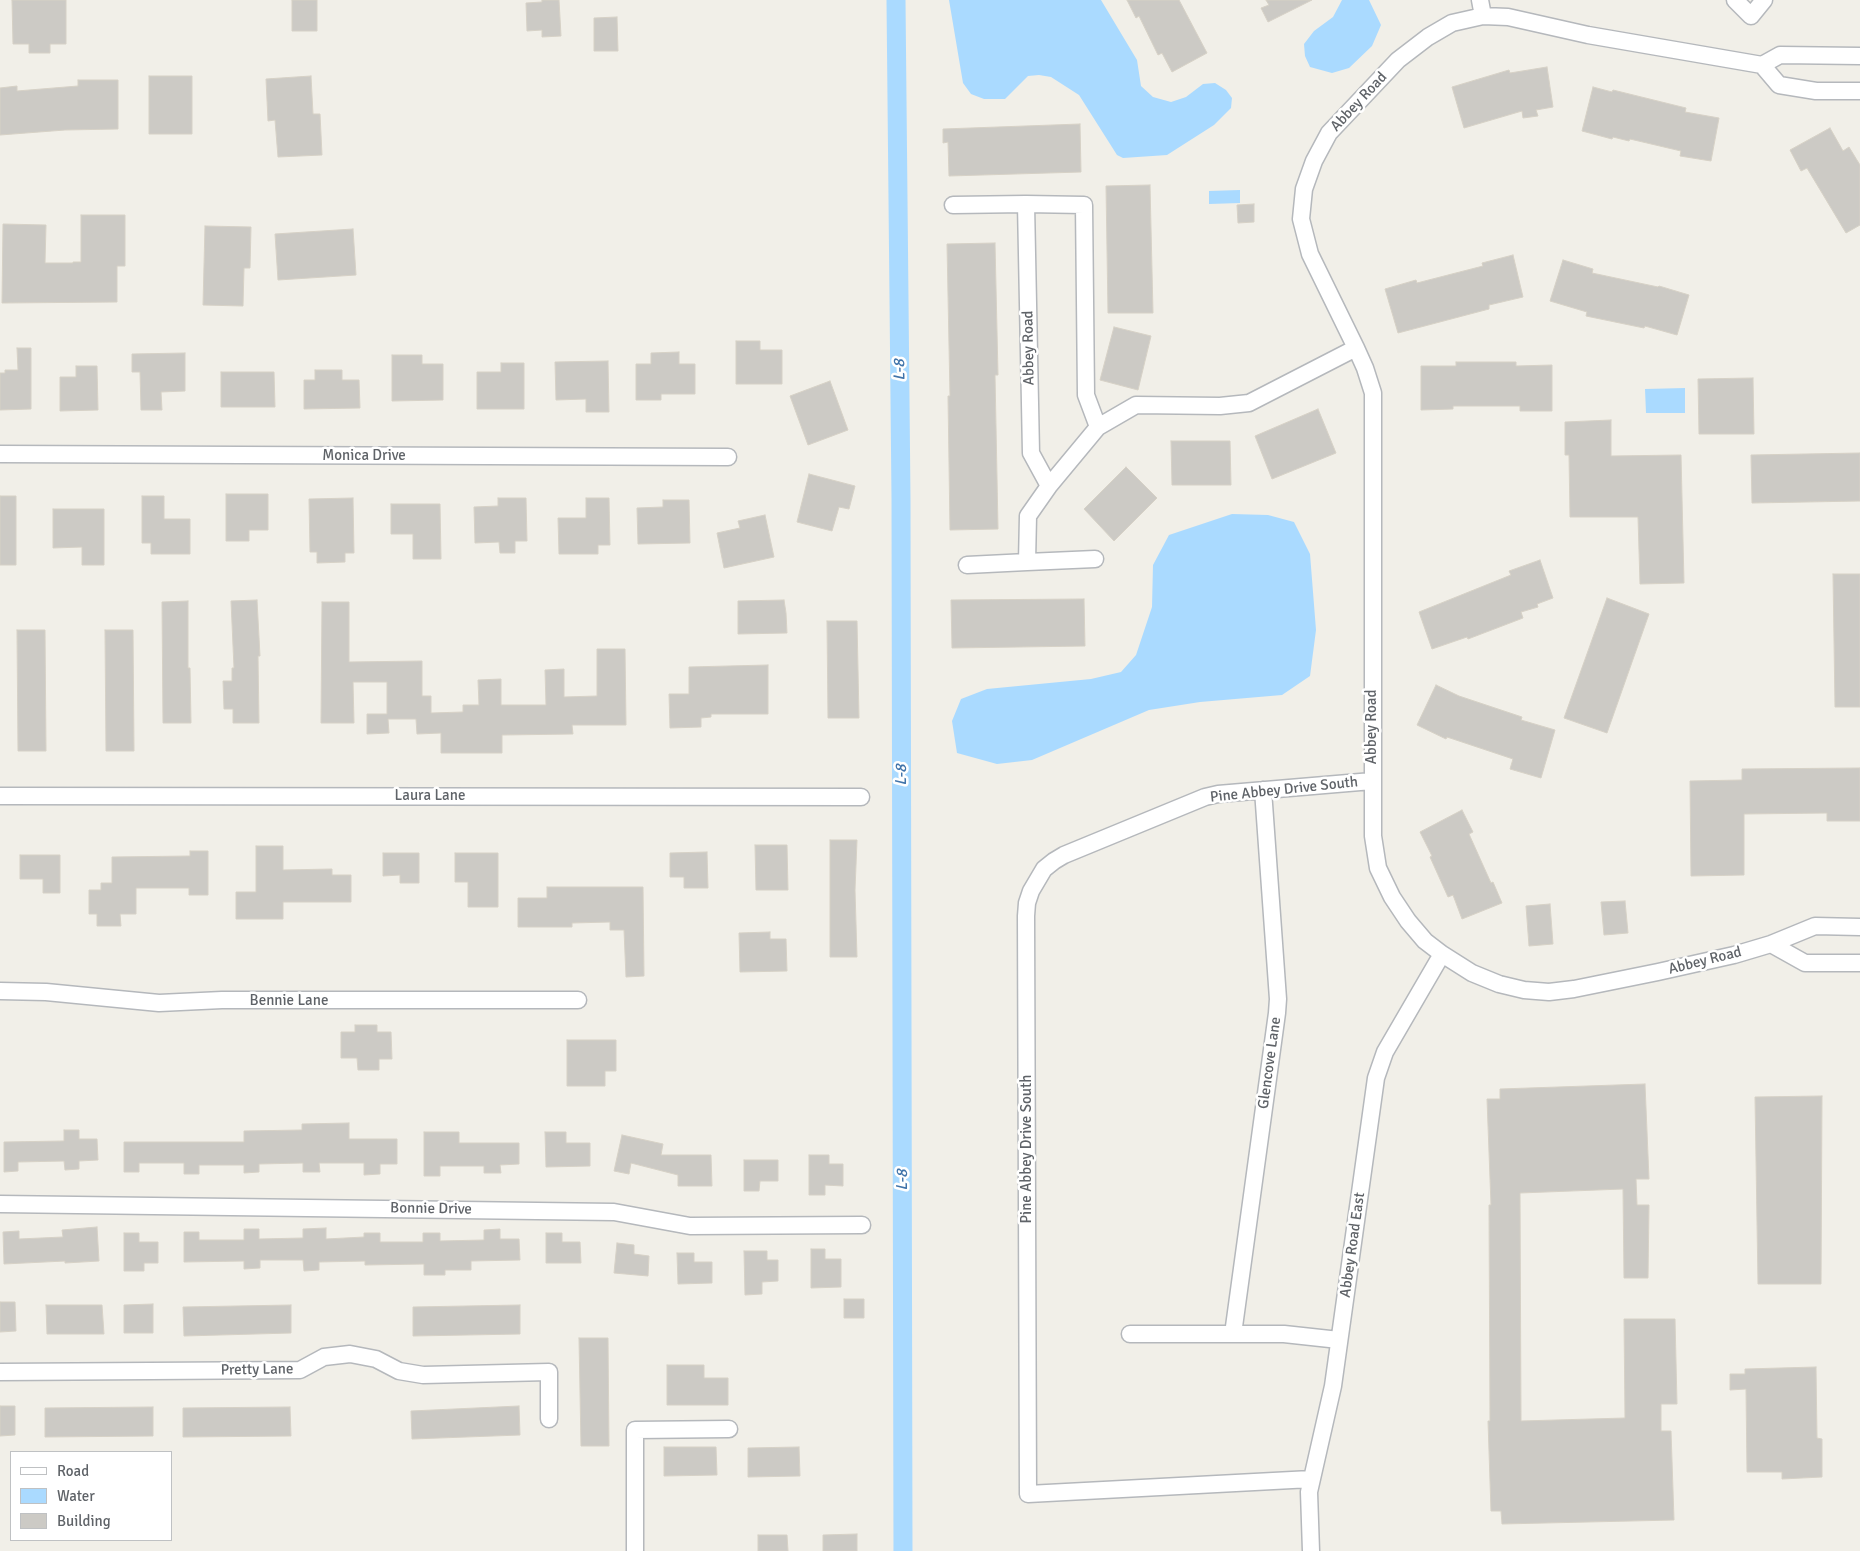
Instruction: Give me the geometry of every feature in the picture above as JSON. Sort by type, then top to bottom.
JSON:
[{"type":"street","points":[[1735,0],[1751,16],[1764,0]]},
{"type":"street","name":"Abbey Road","points":[[1762,65],[1588,35],[1508,17],[1482,8],[1428,37],[1398,60],[1329,133],[1314,161],[1304,189],[1301,219],[1310,254],[1356,348],[1365,368],[1373,394],[1373,836],[1378,868],[1392,897],[1408,922],[1425,941],[1472,973],[1498,984],[1524,990],[1550,992],[1658,972],[1771,944],[1815,926],[1860,927]]},
{"type":"street","points":[[1860,56],[1780,55],[1762,65],[1779,85],[1816,91],[1860,91]]},
{"type":"street","name":"Abbey Road","points":[[1026,204],[1031,453],[1050,486]]},
{"type":"street","points":[[953,205],[1084,205],[1086,394],[1098,427]]},
{"type":"street","points":[[1027,562],[1028,516],[1098,427],[1136,405],[1220,406],[1248,403],[1356,348]]},
{"type":"street","name":"Monica Drive","points":[[0,454],[728,457]]},
{"type":"street","points":[[968,565],[1096,559]]},
{"type":"street","name":"Pine Abbey Drive South","points":[[1311,1479],[1028,1494],[1026,916],[1031,891],[1044,870],[1064,855],[1205,797],[1218,794],[1372,781]]},
{"type":"street","name":"Glencove Lane","points":[[1233,1334],[1278,999],[1263,790]]},
{"type":"street","name":"Laura Lane","points":[[0,796],[861,796]]},
{"type":"street","points":[[1771,944],[1805,963],[1860,963]]},
{"type":"street","name":"Abbey Road East","points":[[1311,1551],[1308,1506],[1311,1479],[1333,1386],[1376,1078],[1385,1052],[1442,954]]},
{"type":"street","name":"Bennie Lane","points":[[0,991],[46,992],[151,1003],[222,1000],[578,1000]]},
{"type":"street","name":"Bonnie Drive","points":[[0,1204],[604,1211],[690,1226],[862,1225]]},
{"type":"street","points":[[1130,1334],[1297,1334],[1339,1340]]},
{"type":"street","name":"Pretty Lane","points":[[0,1372],[300,1370],[324,1357],[350,1354],[376,1359],[399,1371],[423,1375],[549,1372],[549,1419]]},
{"type":"street","points":[[636,1551],[634,1430],[729,1429]]},
{"type":"water","points":[[949,0],[1101,0],[1137,60],[1141,86],[1153,97],[1171,102],[1186,97],[1203,84],[1215,83],[1226,90],[1232,98],[1231,108],[1214,125],[1167,155],[1123,158],[1117,155],[1079,95],[1051,77],[1028,76],[1005,99],[984,99],[971,94],[963,83]]},
{"type":"water","points":[[1342,0],[1369,0],[1381,25],[1372,46],[1349,68],[1332,73],[1310,67],[1305,56],[1304,44],[1314,31],[1333,17]]},
{"type":"water","points":[[1240,190],[1240,203],[1209,204],[1209,191]]},
{"type":"water","points":[[1685,388],[1685,413],[1646,413],[1645,389]]},
{"type":"water","points":[[1232,514],[1268,515],[1294,522],[1310,554],[1316,630],[1310,676],[1282,695],[1200,702],[1149,710],[1032,760],[997,764],[957,753],[952,721],[961,699],[987,689],[1091,679],[1121,672],[1136,655],[1152,607],[1153,565],[1169,535]]},
{"type":"building","points":[[12,0],[66,0],[66,44],[50,44],[50,53],[29,53],[29,44],[13,44]]},
{"type":"building","points":[[292,0],[317,0],[317,31],[292,31]]},
{"type":"building","points":[[542,0],[559,0],[561,36],[542,37],[542,30],[527,31],[526,3],[542,2]]},
{"type":"building","points":[[1127,0],[1179,0],[1207,53],[1172,72],[1162,53],[1158,55],[1139,16],[1136,18]]},
{"type":"building","points":[[1266,0],[1312,0],[1268,22],[1261,8],[1269,5]]},
{"type":"building","points":[[617,17],[618,51],[594,51],[594,18]]},
{"type":"building","points":[[1547,67],[1553,107],[1536,110],[1538,116],[1523,118],[1522,111],[1464,128],[1452,87],[1509,70],[1510,73]]},
{"type":"building","points":[[149,76],[192,76],[192,134],[149,134]]},
{"type":"building","points":[[311,76],[313,114],[320,114],[322,155],[278,157],[275,120],[268,121],[266,79]]},
{"type":"building","points":[[78,80],[118,80],[118,129],[65,130],[0,135],[0,88],[17,86],[17,91],[78,86]]},
{"type":"building","points":[[1593,87],[1686,108],[1685,112],[1719,118],[1711,161],[1680,156],[1681,151],[1630,139],[1629,141],[1613,137],[1612,139],[1582,131]]},
{"type":"building","points":[[1080,124],[1081,172],[949,176],[948,142],[943,143],[943,129]]},
{"type":"building","points":[[1830,128],[1843,151],[1849,147],[1860,165],[1860,225],[1846,233],[1807,168],[1801,171],[1790,150]]},
{"type":"building","points":[[1150,185],[1153,313],[1108,313],[1106,186]]},
{"type":"building","points":[[1254,204],[1254,222],[1238,223],[1237,205]]},
{"type":"building","points":[[81,215],[125,215],[125,266],[117,266],[117,302],[2,303],[3,224],[46,225],[45,263],[73,263],[81,262]]},
{"type":"building","points":[[205,226],[251,227],[250,268],[244,268],[243,306],[203,305]]},
{"type":"building","points":[[353,229],[356,275],[278,280],[275,234]]},
{"type":"building","points":[[995,243],[998,375],[995,375],[998,529],[950,530],[947,244]]},
{"type":"building","points":[[1513,255],[1523,297],[1489,305],[1489,309],[1398,333],[1385,289],[1416,280],[1417,283],[1483,266],[1482,263]]},
{"type":"building","points":[[1563,260],[1593,269],[1592,273],[1659,286],[1689,295],[1677,335],[1645,326],[1644,328],[1586,316],[1587,312],[1550,301]]},
{"type":"building","points":[[1114,327],[1151,336],[1138,390],[1100,380]]},
{"type":"building","points":[[736,341],[760,341],[760,350],[782,350],[782,384],[736,384]]},
{"type":"building","points":[[17,348],[31,348],[31,409],[0,410],[0,373],[5,373],[5,370],[18,370]]},
{"type":"building","points":[[679,352],[679,364],[695,364],[695,394],[661,394],[661,400],[636,400],[636,364],[651,364],[651,353]]},
{"type":"building","points":[[185,353],[185,391],[161,392],[162,410],[141,410],[140,372],[132,372],[132,354]]},
{"type":"building","points":[[392,355],[422,355],[422,364],[443,364],[443,400],[392,401]]},
{"type":"building","points":[[608,361],[609,412],[586,412],[586,399],[556,400],[555,362]]},
{"type":"building","points":[[1456,362],[1516,362],[1516,366],[1552,365],[1552,411],[1520,411],[1520,406],[1453,406],[1453,409],[1421,410],[1421,366],[1456,366]]},
{"type":"building","points":[[501,363],[524,363],[524,409],[477,409],[477,372],[501,372]]},
{"type":"building","points":[[76,366],[97,366],[98,410],[60,411],[60,377],[76,377]]},
{"type":"building","points":[[315,370],[342,370],[342,380],[359,380],[360,408],[304,409],[304,380],[315,380]]},
{"type":"building","points":[[221,372],[274,372],[275,407],[221,407]]},
{"type":"building","points":[[1753,378],[1754,434],[1699,434],[1698,379]]},
{"type":"building","points":[[830,381],[848,430],[808,445],[790,396]]},
{"type":"building","points":[[1318,409],[1336,453],[1272,479],[1255,436]]},
{"type":"building","points":[[1611,420],[1611,456],[1681,455],[1684,583],[1640,584],[1638,517],[1570,517],[1569,455],[1565,455],[1565,422]]},
{"type":"building","points":[[1171,441],[1230,441],[1231,485],[1172,485]]},
{"type":"building","points":[[1860,453],[1860,501],[1752,503],[1751,455]]},
{"type":"building","points":[[1126,467],[1157,498],[1114,541],[1084,509]]},
{"type":"building","points":[[809,474],[855,486],[849,509],[839,507],[832,531],[797,522]]},
{"type":"building","points":[[226,494],[268,494],[268,530],[249,530],[249,541],[226,541]]},
{"type":"building","points":[[0,496],[16,496],[16,565],[0,565]]},
{"type":"building","points":[[142,496],[164,496],[164,519],[190,519],[190,554],[151,554],[151,543],[142,543]]},
{"type":"building","points":[[353,498],[354,553],[345,553],[345,562],[317,563],[317,552],[310,552],[309,499]]},
{"type":"building","points":[[498,498],[526,498],[527,541],[515,541],[515,553],[500,553],[499,542],[475,543],[474,507],[498,506]]},
{"type":"building","points":[[586,498],[609,498],[610,545],[598,545],[598,554],[559,554],[558,518],[586,518]]},
{"type":"building","points":[[663,500],[689,500],[690,543],[638,544],[637,508],[663,507]]},
{"type":"building","points":[[391,504],[440,504],[441,559],[413,559],[413,534],[391,534]]},
{"type":"building","points":[[53,509],[104,509],[104,565],[82,565],[82,547],[53,548]]},
{"type":"building","points":[[765,515],[774,557],[724,568],[717,533],[740,528],[738,521]]},
{"type":"building","points":[[1540,560],[1553,598],[1537,604],[1538,607],[1521,612],[1523,618],[1468,639],[1467,637],[1432,649],[1419,612],[1511,575],[1509,571]]},
{"type":"building","points":[[1833,574],[1860,574],[1860,707],[1835,707]]},
{"type":"building","points":[[1607,598],[1649,614],[1607,733],[1564,718]]},
{"type":"building","points":[[1084,599],[1085,646],[952,648],[951,600]]},
{"type":"building","points":[[257,600],[260,656],[258,656],[259,723],[233,723],[233,709],[224,709],[223,681],[232,681],[232,668],[234,668],[231,601]]},
{"type":"building","points":[[784,600],[787,633],[738,634],[738,601]]},
{"type":"building","points":[[188,601],[188,668],[190,668],[191,723],[163,723],[162,602]]},
{"type":"building","points":[[322,602],[349,602],[349,662],[422,661],[422,696],[431,696],[431,713],[463,712],[463,705],[479,705],[478,680],[501,679],[501,705],[546,705],[545,670],[564,669],[564,697],[597,696],[597,649],[625,649],[626,725],[572,725],[573,734],[502,735],[502,753],[441,753],[441,733],[417,734],[416,719],[388,719],[389,733],[367,734],[367,714],[387,714],[387,682],[353,682],[354,723],[321,723]]},
{"type":"building","points":[[827,621],[857,621],[859,718],[828,718]]},
{"type":"building","points":[[17,630],[45,630],[46,751],[18,751]]},
{"type":"building","points":[[105,630],[133,630],[134,751],[106,751]]},
{"type":"building","points":[[768,665],[768,714],[711,714],[711,717],[701,718],[701,727],[670,728],[669,694],[689,694],[689,667]]},
{"type":"building","points":[[1436,685],[1459,696],[1522,717],[1521,720],[1555,730],[1541,778],[1510,769],[1513,759],[1447,737],[1446,739],[1417,725]]},
{"type":"building","points":[[1860,768],[1860,821],[1827,821],[1827,813],[1744,814],[1744,875],[1691,876],[1690,781],[1742,780],[1742,769]]},
{"type":"building","points":[[1462,810],[1473,832],[1469,834],[1502,903],[1462,919],[1453,895],[1448,897],[1430,857],[1432,856],[1420,832]]},
{"type":"building","points":[[830,840],[857,840],[855,890],[857,957],[830,957]]},
{"type":"building","points":[[755,845],[787,845],[788,890],[756,890]]},
{"type":"building","points":[[256,846],[283,846],[283,870],[332,869],[332,875],[351,875],[351,902],[283,902],[283,919],[236,919],[236,892],[256,892]]},
{"type":"building","points":[[190,851],[208,851],[208,895],[189,895],[189,888],[136,888],[136,914],[120,914],[121,926],[97,926],[97,914],[89,914],[89,890],[101,890],[101,883],[112,883],[112,857],[190,856]]},
{"type":"building","points":[[707,852],[708,888],[684,888],[684,877],[670,877],[670,853]]},
{"type":"building","points":[[383,853],[419,853],[419,883],[400,883],[400,875],[383,876]]},
{"type":"building","points":[[455,853],[498,853],[498,907],[468,907],[468,882],[455,882]]},
{"type":"building","points":[[20,855],[60,855],[60,893],[43,893],[43,879],[20,879]]},
{"type":"building","points":[[547,887],[643,887],[644,976],[626,977],[624,930],[610,930],[610,922],[572,923],[572,927],[518,927],[518,898],[547,898]]},
{"type":"building","points":[[1625,901],[1628,933],[1604,935],[1601,902]]},
{"type":"building","points":[[1550,904],[1553,944],[1529,946],[1526,906]]},
{"type":"building","points":[[770,932],[770,939],[786,939],[787,971],[740,972],[739,933]]},
{"type":"building","points":[[355,1025],[377,1025],[377,1032],[391,1032],[392,1059],[379,1059],[379,1070],[358,1070],[357,1058],[341,1058],[341,1032],[355,1032]]},
{"type":"building","points":[[567,1040],[616,1040],[616,1071],[605,1071],[605,1086],[567,1086]]},
{"type":"building","points":[[1645,1084],[1649,1179],[1636,1179],[1637,1205],[1649,1205],[1648,1278],[1624,1278],[1623,1189],[1520,1193],[1521,1421],[1625,1418],[1624,1319],[1675,1319],[1677,1404],[1661,1404],[1661,1431],[1671,1431],[1674,1520],[1502,1524],[1501,1511],[1491,1511],[1488,1421],[1490,1421],[1489,1205],[1491,1205],[1487,1099],[1500,1099],[1500,1089]]},
{"type":"building","points":[[1822,1096],[1821,1284],[1758,1284],[1755,1097]]},
{"type":"building","points":[[349,1123],[349,1139],[397,1139],[397,1164],[380,1164],[380,1174],[364,1175],[364,1163],[319,1163],[320,1172],[303,1172],[303,1163],[259,1164],[259,1172],[244,1173],[244,1165],[199,1165],[199,1174],[184,1174],[184,1163],[139,1163],[139,1172],[124,1172],[124,1142],[244,1142],[244,1131],[302,1130],[302,1124]]},
{"type":"building","points":[[64,1130],[79,1130],[79,1139],[97,1139],[98,1160],[79,1161],[79,1169],[65,1170],[64,1161],[18,1162],[18,1171],[4,1172],[4,1142],[64,1141]]},
{"type":"building","points":[[424,1132],[459,1132],[459,1143],[519,1143],[519,1164],[500,1165],[501,1173],[484,1173],[484,1166],[440,1166],[440,1176],[424,1176]]},
{"type":"building","points":[[545,1132],[566,1132],[566,1143],[590,1143],[590,1166],[546,1167]]},
{"type":"building","points":[[622,1135],[663,1144],[661,1155],[711,1155],[712,1186],[678,1186],[678,1175],[631,1163],[629,1174],[614,1171]]},
{"type":"building","points":[[809,1155],[829,1155],[829,1164],[843,1164],[843,1186],[825,1185],[825,1195],[809,1195]]},
{"type":"building","points":[[744,1160],[778,1160],[778,1181],[760,1181],[759,1191],[744,1191]]},
{"type":"building","points":[[97,1227],[99,1261],[4,1264],[3,1232],[19,1231],[19,1239],[63,1237],[62,1230]]},
{"type":"building","points":[[326,1228],[326,1239],[364,1237],[364,1233],[380,1233],[380,1242],[423,1242],[423,1233],[440,1233],[440,1241],[484,1240],[484,1230],[500,1229],[500,1239],[519,1239],[520,1260],[471,1261],[471,1270],[445,1270],[445,1275],[424,1275],[424,1264],[365,1265],[365,1261],[319,1262],[319,1270],[304,1271],[303,1260],[260,1260],[260,1268],[244,1269],[244,1261],[184,1262],[184,1232],[199,1232],[199,1240],[244,1240],[244,1229],[259,1229],[259,1239],[303,1238],[303,1229]]},
{"type":"building","points":[[124,1233],[139,1233],[139,1242],[158,1242],[158,1263],[144,1263],[144,1271],[124,1271]]},
{"type":"building","points":[[546,1233],[562,1233],[562,1242],[580,1242],[581,1263],[546,1263]]},
{"type":"building","points":[[617,1243],[634,1245],[634,1254],[649,1256],[648,1276],[614,1273]]},
{"type":"building","points":[[811,1249],[825,1249],[825,1259],[841,1259],[841,1287],[811,1288]]},
{"type":"building","points":[[744,1251],[767,1251],[767,1260],[778,1260],[778,1281],[762,1282],[762,1294],[745,1295]]},
{"type":"building","points":[[677,1253],[694,1253],[694,1262],[712,1262],[712,1283],[678,1284]]},
{"type":"building","points":[[844,1299],[864,1299],[864,1318],[844,1318]]},
{"type":"building","points":[[0,1302],[15,1302],[16,1331],[0,1332]]},
{"type":"building","points":[[153,1304],[153,1333],[124,1333],[124,1305]]},
{"type":"building","points":[[46,1305],[102,1305],[104,1334],[47,1334]]},
{"type":"building","points":[[291,1305],[291,1333],[184,1336],[183,1307]]},
{"type":"building","points":[[520,1305],[520,1334],[413,1336],[413,1307]]},
{"type":"building","points":[[579,1338],[608,1338],[609,1446],[581,1446]]},
{"type":"building","points":[[667,1365],[704,1365],[704,1378],[728,1378],[728,1405],[667,1405]]},
{"type":"building","points":[[1816,1367],[1817,1438],[1822,1439],[1822,1477],[1782,1479],[1782,1472],[1747,1472],[1746,1389],[1730,1390],[1730,1374],[1745,1374],[1745,1369]]},
{"type":"building","points":[[0,1406],[15,1406],[15,1435],[0,1436]]},
{"type":"building","points":[[519,1406],[520,1435],[412,1439],[411,1411]]},
{"type":"building","points":[[153,1407],[153,1436],[45,1437],[45,1408]]},
{"type":"building","points":[[290,1407],[291,1436],[183,1437],[183,1408]]},
{"type":"building","points":[[664,1447],[716,1447],[717,1475],[664,1476]]},
{"type":"building","points":[[799,1447],[800,1476],[748,1477],[748,1448]]},
{"type":"building","points":[[857,1534],[857,1551],[823,1551],[823,1535]]},
{"type":"building","points":[[758,1535],[787,1535],[788,1551],[758,1551]]},
{"type":"waterway","name":"L-8","points":[[896,0],[901,498],[903,1551]]}]
